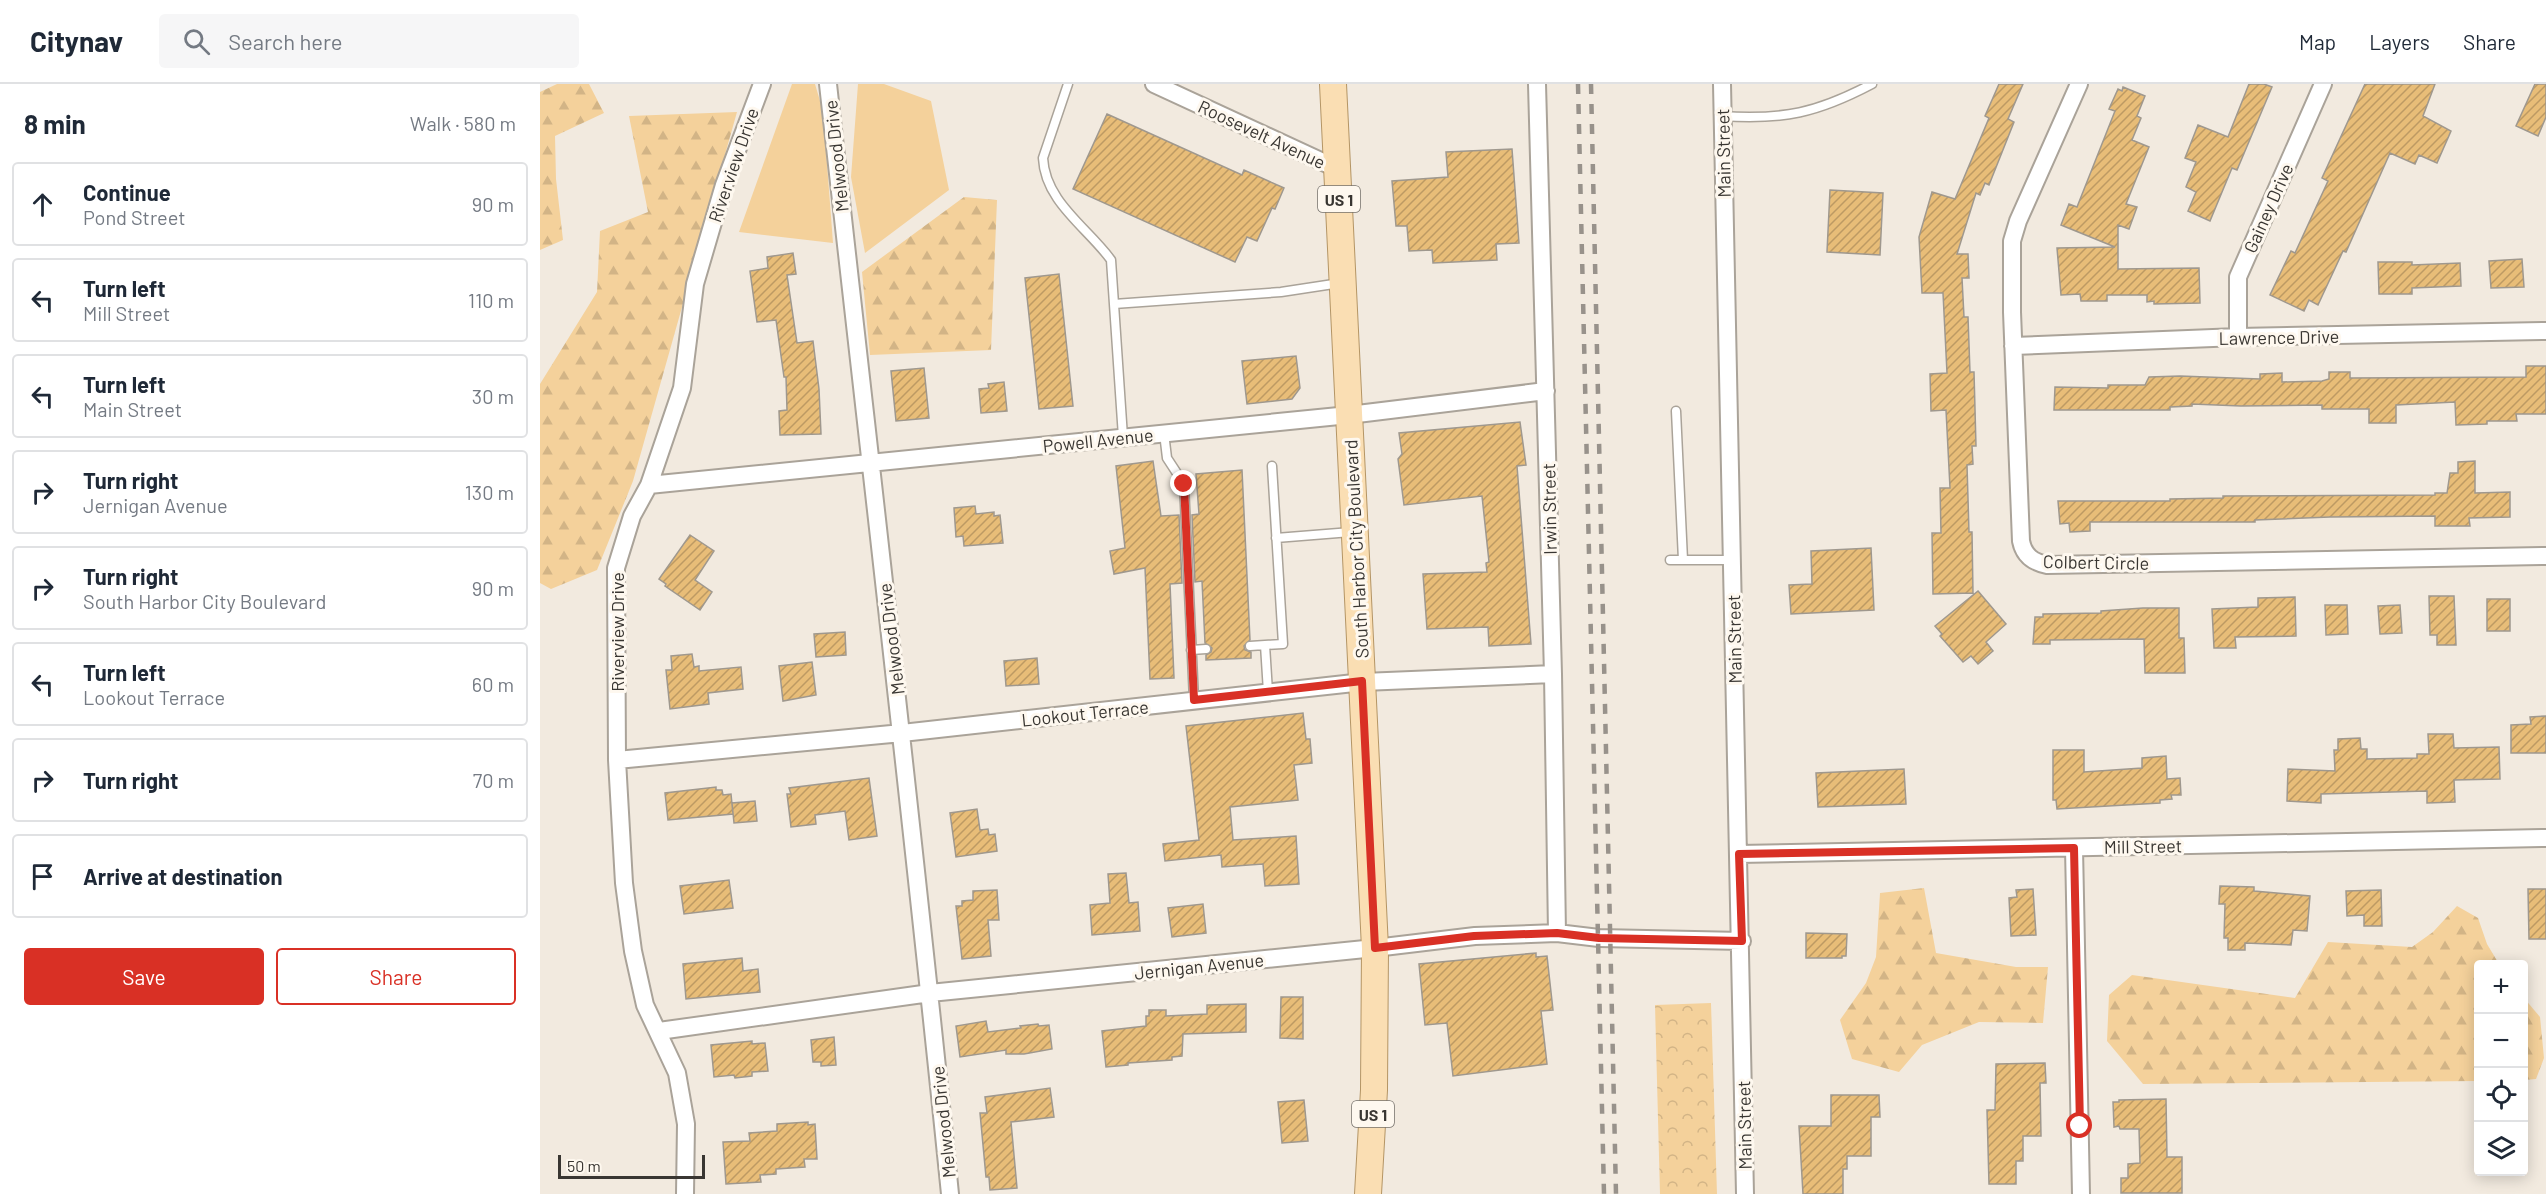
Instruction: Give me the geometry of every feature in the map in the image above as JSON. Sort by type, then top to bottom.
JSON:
[{"type":"main road","name":"South Harbor City Boulevard","points":[[1333,84],[1375,948],[1374,1090],[1368,1194]]},
{"type":"street","name":"Riverview Drive","points":[[685,1194],[686,1124],[677,1073],[645,1005],[633,951],[624,882],[617,760],[616,568],[632,516],[649,485],[682,388],[695,284],[724,185],[762,84]]},
{"type":"street","name":"Melwood Drive","points":[[828,84],[869,463],[902,733],[950,1194]]},
{"type":"street","name":"Roosevelt Avenue","points":[[1154,84],[1338,169]]},
{"type":"street","name":"Irwin Street","points":[[1537,84],[1553,674],[1557,933]]},
{"type":"street","name":"Main Street","points":[[1722,84],[1742,941],[1745,1194]]},
{"type":"street","name":"Colbert Circle","points":[[2079,84],[2016,225],[2012,241],[2013,346],[2022,549],[2037,563],[2047,565],[2546,556]]},
{"type":"street","name":"Gainey Drive","points":[[2238,337],[2238,277],[2323,84]]},
{"type":"street","name":"Lawrence Drive","points":[[2013,346],[2238,337],[2546,332]]},
{"type":"street","name":"Powell Avenue","points":[[649,485],[1349,414],[1546,391]]},
{"type":"street","name":"Lookout Terrace","points":[[617,760],[902,733],[1362,681],[1553,674]]},
{"type":"street","name":"Mill Street","points":[[1739,854],[2546,838]]},
{"type":"street","points":[[2074,848],[2081,1194]]},
{"type":"street","name":"Jernigan Avenue","points":[[659,1031],[930,993],[1474,936],[1557,933],[1606,938],[1742,941]]},
{"type":"lane","points":[[1068,84],[1043,158],[1044,168],[1051,188],[1065,209],[1097,241],[1111,260],[1122,437]]},
{"type":"lane","points":[[1722,116],[1791,115],[1823,108],[1872,84]]},
{"type":"lane","points":[[1114,304],[1281,292],[1343,283]]},
{"type":"lane","points":[[1676,411],[1683,560]]},
{"type":"lane","points":[[1164,433],[1167,458],[1184,484],[1194,700]]},
{"type":"lane","points":[[1250,646],[1283,644],[1272,466]]},
{"type":"lane","points":[[1276,538],[1355,531]]},
{"type":"lane","points":[[1670,560],[1732,560]]},
{"type":"lane","points":[[1265,645],[1268,692]]},
{"type":"lane","points":[[1191,650],[1206,649]]},
{"type":"green space","points":[[557,84],[589,84],[604,113],[555,136],[556,179],[563,240],[540,250],[540,92]]},
{"type":"green space","points":[[792,84],[815,84],[823,111],[833,243],[739,232]]},
{"type":"green space","points":[[858,84],[884,84],[931,101],[949,190],[865,253],[851,177]]},
{"type":"green space","points":[[737,112],[633,481],[597,570],[551,589],[540,583],[540,384],[597,292],[600,231],[648,212],[629,116]]},
{"type":"green space","points":[[964,197],[997,200],[991,350],[870,355],[862,272]]},
{"type":"green space","points":[[1924,888],[1936,953],[2016,967],[2048,967],[2043,1023],[1979,1022],[1922,1045],[1899,1072],[1852,1059],[1840,1020],[1866,983],[1876,957],[1880,893]]},
{"type":"green space","points":[[2457,906],[2478,918],[2487,944],[2497,960],[2474,960],[2474,1081],[2143,1084],[2107,1041],[2109,995],[2132,975],[2295,998],[2328,942],[2412,947],[2433,932]]},
{"type":"green space","points":[[1711,1003],[1717,1194],[1660,1194],[1655,1005]]},
{"type":"green space","points":[[2528,1003],[2540,1017],[2544,1058],[2536,1079],[2528,1080]]},
{"type":"building","points":[[1999,84],[2023,84],[2008,119],[2014,122],[1989,185],[1985,183],[1980,195],[1976,193],[1957,254],[1968,254],[1969,278],[1962,278],[1964,317],[1968,317],[1970,372],[1974,372],[1976,446],[1972,446],[1973,464],[1967,465],[1969,532],[1972,532],[1973,593],[1933,594],[1932,533],[1941,533],[1940,488],[1950,488],[1946,410],[1931,411],[1930,374],[1947,373],[1943,293],[1922,293],[1919,237],[1932,192],[1955,199],[1989,118],[1985,116]]},
{"type":"building","points":[[2249,84],[2264,84],[2272,87],[2237,170],[2232,168],[2210,221],[2188,211],[2196,192],[2186,187],[2196,162],[2185,158],[2198,125],[2228,137]]},
{"type":"building","points":[[2365,84],[2435,84],[2423,116],[2451,131],[2437,163],[2419,155],[2415,164],[2390,153],[2346,252],[2343,251],[2318,305],[2309,300],[2304,311],[2270,295],[2291,251],[2295,253],[2328,181],[2322,178]]},
{"type":"building","points":[[2535,84],[2546,84],[2546,117],[2538,136],[2516,126]]},
{"type":"building","points":[[2123,87],[2145,96],[2137,116],[2141,118],[2132,140],[2149,147],[2126,204],[2137,207],[2129,229],[2118,225],[2118,269],[2199,268],[2200,303],[2154,304],[2154,301],[2147,302],[2147,295],[2107,295],[2107,301],[2081,301],[2080,294],[2061,295],[2057,248],[2115,247],[2061,225],[2069,204],[2077,207],[2115,111],[2109,109],[2118,89],[2122,91]]},
{"type":"building","points":[[1107,114],[1242,175],[1244,170],[1284,188],[1257,241],[1247,237],[1235,262],[1073,189]]},
{"type":"building","points":[[1512,149],[1519,243],[1496,244],[1497,260],[1433,263],[1432,250],[1409,251],[1407,226],[1396,226],[1392,181],[1448,177],[1446,152]]},
{"type":"building","points":[[1830,190],[1883,193],[1880,255],[1827,252]]},
{"type":"building","points":[[793,253],[796,274],[787,275],[797,343],[813,341],[819,389],[821,434],[780,435],[779,411],[787,410],[786,377],[784,377],[776,320],[757,322],[750,271],[768,268],[767,257]]},
{"type":"building","points":[[2522,259],[2524,287],[2491,288],[2489,261]]},
{"type":"building","points":[[2378,262],[2412,262],[2412,265],[2460,263],[2461,286],[2412,288],[2412,294],[2379,294]]},
{"type":"building","points":[[1059,274],[1073,406],[1039,409],[1025,278]]},
{"type":"building","points":[[1296,356],[1300,388],[1292,399],[1247,404],[1242,361]]},
{"type":"building","points":[[2526,366],[2546,366],[2546,414],[2516,414],[2517,421],[2487,421],[2487,424],[2456,425],[2455,402],[2396,405],[2396,423],[2369,423],[2369,409],[2322,409],[2322,405],[2192,404],[2192,406],[2170,407],[2170,410],[2054,410],[2055,387],[2108,388],[2108,385],[2145,385],[2149,377],[2260,379],[2260,374],[2282,373],[2282,382],[2322,381],[2329,379],[2329,372],[2350,372],[2350,378],[2526,377]]},
{"type":"building","points":[[924,368],[929,418],[896,421],[891,371]]},
{"type":"building","points":[[1004,382],[1007,411],[981,413],[979,389],[989,388],[988,384]]},
{"type":"building","points":[[1520,422],[1526,465],[1517,466],[1531,644],[1489,646],[1488,627],[1427,629],[1423,574],[1487,572],[1486,563],[1489,562],[1482,496],[1404,505],[1398,459],[1402,454],[1399,433]]},
{"type":"building","points":[[1153,461],[1161,516],[1179,515],[1182,583],[1170,584],[1174,678],[1150,679],[1145,568],[1114,574],[1110,551],[1125,548],[1116,466]]},
{"type":"building","points":[[2475,461],[2475,493],[2510,492],[2510,517],[2469,518],[2470,526],[2435,526],[2435,516],[2330,517],[2255,520],[2255,522],[2090,522],[2090,531],[2070,532],[2069,523],[2060,524],[2058,501],[2170,501],[2170,499],[2223,498],[2223,496],[2435,495],[2435,493],[2447,493],[2450,473],[2458,473],[2458,462]]},
{"type":"building","points":[[1242,470],[1250,640],[1244,646],[1245,650],[1251,652],[1251,658],[1206,660],[1206,655],[1211,652],[1212,648],[1205,643],[1202,581],[1195,582],[1192,515],[1199,514],[1196,474]]},
{"type":"building","points":[[975,506],[976,514],[994,512],[994,516],[1000,515],[1003,543],[964,546],[963,536],[956,537],[954,508]]},
{"type":"building","points":[[690,535],[714,551],[695,580],[712,592],[700,610],[665,586],[666,584],[659,579]]},
{"type":"building","points":[[1871,548],[1874,610],[1791,614],[1789,585],[1812,584],[1811,551]]},
{"type":"building","points":[[1978,591],[2006,624],[1986,642],[1993,651],[1978,664],[1971,656],[1963,662],[1940,636],[1942,634],[1935,626]]},
{"type":"building","points":[[2429,596],[2454,596],[2456,645],[2437,645],[2437,635],[2430,635]]},
{"type":"building","points":[[2295,597],[2296,636],[2235,637],[2236,648],[2214,648],[2212,609],[2258,607],[2258,598]]},
{"type":"building","points":[[2487,599],[2510,599],[2510,631],[2487,631]]},
{"type":"building","points":[[2325,605],[2347,605],[2348,634],[2326,635]]},
{"type":"building","points":[[2400,605],[2402,633],[2380,634],[2378,606]]},
{"type":"building","points":[[2179,608],[2179,638],[2184,638],[2185,673],[2145,673],[2144,639],[2050,640],[2050,644],[2033,644],[2035,617],[2043,617],[2043,614],[2101,613],[2101,611]]},
{"type":"building","points":[[845,632],[846,655],[816,657],[814,634]]},
{"type":"building","points":[[692,654],[694,667],[699,666],[699,671],[741,667],[743,689],[708,693],[709,704],[670,709],[666,670],[672,670],[671,656]]},
{"type":"building","points":[[1037,658],[1039,684],[1006,686],[1004,661]]},
{"type":"building","points":[[812,662],[816,695],[783,701],[779,666]]},
{"type":"building","points":[[1303,713],[1306,739],[1310,739],[1312,763],[1294,765],[1298,800],[1230,807],[1233,840],[1296,836],[1299,884],[1265,886],[1263,864],[1222,867],[1221,855],[1165,861],[1163,844],[1199,840],[1186,726]]},
{"type":"building","points":[[2546,716],[2546,753],[2511,753],[2511,725],[2531,724],[2530,717]]},
{"type":"building","points":[[2428,734],[2453,734],[2454,748],[2499,747],[2500,779],[2454,780],[2455,802],[2427,803],[2427,791],[2321,794],[2321,803],[2287,801],[2288,769],[2335,771],[2334,750],[2338,750],[2338,739],[2360,738],[2361,749],[2367,749],[2367,759],[2417,758],[2417,754],[2429,754]]},
{"type":"building","points":[[2053,750],[2084,750],[2084,772],[2142,768],[2142,758],[2166,756],[2167,779],[2180,778],[2181,795],[2171,795],[2172,799],[2160,800],[2160,803],[2057,809],[2056,800],[2053,800]]},
{"type":"building","points":[[1904,769],[1906,804],[1818,807],[1816,773]]},
{"type":"building","points":[[869,778],[877,836],[849,840],[845,811],[815,815],[816,824],[791,827],[787,794],[791,794],[789,788]]},
{"type":"building","points":[[716,787],[716,790],[722,790],[723,795],[731,794],[733,814],[668,820],[665,793]]},
{"type":"building","points":[[755,801],[757,821],[734,823],[732,803]]},
{"type":"building","points":[[977,809],[980,830],[988,829],[989,835],[995,834],[997,851],[956,857],[950,813]]},
{"type":"building","points":[[1126,873],[1129,903],[1138,902],[1140,931],[1092,935],[1090,905],[1110,903],[1108,874]]},
{"type":"building","points":[[729,880],[733,908],[684,914],[680,886]]},
{"type":"building","points":[[2220,886],[2254,887],[2254,891],[2310,896],[2307,931],[2293,930],[2291,945],[2245,943],[2245,950],[2228,950],[2228,938],[2224,938],[2225,904],[2219,904]]},
{"type":"building","points":[[2033,889],[2036,935],[2011,936],[2009,898],[2017,897],[2016,890]]},
{"type":"building","points":[[2528,889],[2546,889],[2546,939],[2529,939]]},
{"type":"building","points":[[997,890],[999,920],[988,920],[991,956],[962,959],[956,906],[962,906],[962,901],[973,900],[973,891]]},
{"type":"building","points":[[2381,890],[2382,926],[2364,926],[2364,915],[2347,916],[2346,891]]},
{"type":"building","points":[[1203,904],[1206,933],[1172,937],[1168,908]]},
{"type":"building","points":[[1806,933],[1847,934],[1846,956],[1806,958]]},
{"type":"building","points":[[1536,953],[1536,957],[1547,956],[1553,1010],[1541,1011],[1547,1064],[1453,1076],[1447,1023],[1425,1025],[1419,964]]},
{"type":"building","points":[[742,958],[743,971],[758,969],[760,992],[686,999],[683,964]]},
{"type":"building","points":[[1281,997],[1303,997],[1303,1039],[1280,1038]]},
{"type":"building","points":[[1246,1004],[1246,1032],[1183,1034],[1182,1056],[1172,1057],[1172,1060],[1106,1067],[1102,1031],[1146,1026],[1146,1016],[1149,1016],[1149,1010],[1166,1010],[1166,1016],[1207,1014],[1207,1005]]},
{"type":"building","points":[[986,1021],[988,1032],[1021,1028],[1020,1026],[1049,1025],[1052,1049],[1024,1054],[1006,1054],[1006,1050],[960,1057],[956,1026]]},
{"type":"building","points":[[834,1037],[836,1065],[821,1066],[821,1062],[813,1062],[811,1040]]},
{"type":"building","points":[[752,1041],[752,1044],[765,1043],[768,1071],[752,1072],[752,1076],[735,1078],[734,1075],[714,1077],[711,1045]]},
{"type":"building","points":[[2045,1063],[2046,1083],[2040,1083],[2041,1136],[2023,1136],[2023,1161],[2016,1161],[2016,1184],[1989,1184],[1987,1110],[1995,1110],[1996,1064]]},
{"type":"building","points":[[1050,1088],[1054,1117],[1011,1122],[1017,1188],[990,1190],[989,1177],[986,1177],[980,1113],[987,1113],[985,1097]]},
{"type":"building","points":[[1831,1095],[1879,1095],[1880,1117],[1871,1117],[1871,1156],[1847,1156],[1847,1169],[1843,1169],[1843,1194],[1803,1194],[1799,1126],[1831,1126]]},
{"type":"building","points":[[2166,1099],[2167,1157],[2182,1157],[2182,1193],[2121,1193],[2121,1178],[2128,1178],[2128,1164],[2140,1163],[2139,1129],[2114,1127],[2113,1102]]},
{"type":"building","points":[[1304,1100],[1308,1141],[1282,1143],[1278,1102]]},
{"type":"building","points":[[808,1122],[808,1125],[815,1124],[817,1159],[804,1159],[805,1167],[776,1169],[776,1174],[760,1175],[761,1182],[726,1184],[723,1142],[750,1141],[749,1133],[777,1131],[777,1124]]},
{"type":"railway","points":[[1578,84],[1604,1194]]},
{"type":"railway","points":[[1591,84],[1616,1194]]},
{"type":"route","points":[[1184,484],[1194,700],[1362,681],[1375,948],[1474,936],[1557,933],[1599,938],[1742,941],[1739,854],[2074,848],[2080,1126]]}]
